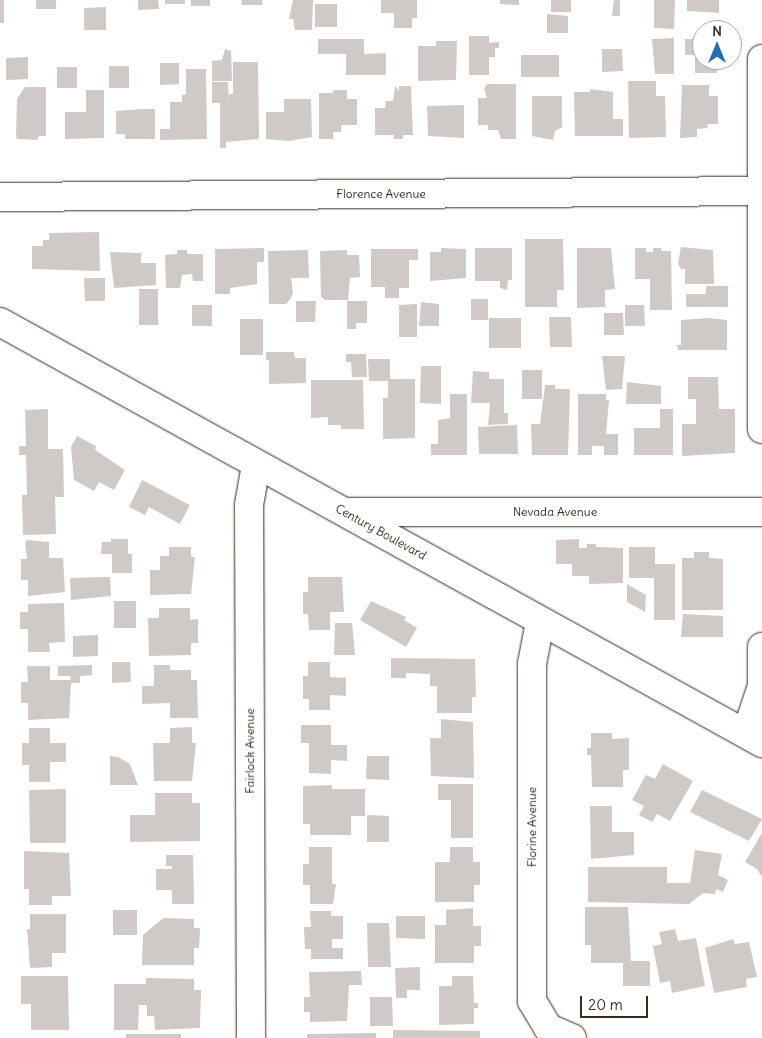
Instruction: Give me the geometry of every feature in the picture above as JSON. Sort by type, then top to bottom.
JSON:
[{"type":"street","points":[[762,59],[762,429]]},
{"type":"street","name":"Florence Avenue","points":[[0,197],[761,192]]},
{"type":"street","name":"Century Boulevard","points":[[0,322],[256,465],[349,512],[540,622],[754,739]]},
{"type":"street","name":"Fairlock Avenue","points":[[251,1038],[249,505],[256,465]]},
{"type":"street","name":"Nevada Avenue","points":[[349,512],[762,512]]},
{"type":"street","name":"Florine Avenue","points":[[540,622],[532,664],[532,1001],[560,1033]]},
{"type":"street","points":[[754,739],[762,686],[762,647]]},
{"type":"building","points":[[0,0],[4,0],[4,23],[0,23]]},
{"type":"building","points":[[36,0],[56,0],[56,9],[36,9]]},
{"type":"building","points":[[138,0],[158,0],[159,9],[138,10]]},
{"type":"building","points":[[165,0],[185,0],[185,4],[165,4]]},
{"type":"building","points":[[191,0],[210,0],[210,6],[191,6]]},
{"type":"building","points":[[242,0],[262,0],[262,5],[242,5]]},
{"type":"building","points":[[293,0],[313,0],[312,30],[295,30],[293,19],[289,19]]},
{"type":"building","points":[[381,0],[417,0],[417,18],[412,18],[412,28],[394,28],[394,13],[381,13]]},
{"type":"building","points":[[500,0],[519,0],[519,5],[500,4]]},
{"type":"building","points":[[551,0],[571,0],[571,12],[551,12]]},
{"type":"building","points":[[614,0],[620,0],[620,16],[612,16]]},
{"type":"building","points":[[654,0],[675,0],[674,29],[654,28]]},
{"type":"building","points":[[687,0],[719,0],[719,13],[687,11]]},
{"type":"building","points":[[315,4],[337,4],[337,27],[315,27]]},
{"type":"building","points":[[106,7],[106,30],[84,30],[84,8]]},
{"type":"building","points":[[547,14],[568,16],[568,33],[547,33]]},
{"type":"building","points":[[469,36],[489,36],[489,43],[499,42],[499,48],[495,48],[495,57],[489,57],[489,75],[469,75]]},
{"type":"building","points":[[674,38],[674,74],[655,74],[652,39]]},
{"type":"building","points":[[318,39],[364,39],[364,54],[386,53],[386,75],[346,75],[346,54],[318,54]]},
{"type":"building","points":[[685,39],[692,39],[692,55],[685,55]]},
{"type":"building","points":[[436,41],[457,41],[456,80],[418,81],[418,46],[436,46]]},
{"type":"building","points":[[225,49],[231,51],[232,81],[212,81],[212,61],[222,60]]},
{"type":"building","points":[[602,49],[622,49],[623,71],[602,72]]},
{"type":"building","points":[[521,55],[559,55],[559,77],[521,77]]},
{"type":"building","points":[[28,57],[28,79],[6,80],[6,58]]},
{"type":"building","points":[[233,62],[258,62],[259,139],[226,142],[226,148],[220,148],[220,103],[212,103],[212,82],[228,82],[229,105],[229,94],[233,94]]},
{"type":"building","points":[[160,63],[179,63],[179,84],[160,85]]},
{"type":"building","points":[[109,66],[129,66],[129,88],[109,88]]},
{"type":"building","points":[[57,67],[77,67],[77,88],[57,88]]},
{"type":"building","points":[[186,69],[206,69],[207,139],[160,140],[160,129],[170,129],[170,102],[182,102],[182,95],[186,94]]},
{"type":"building","points":[[695,70],[717,70],[717,73],[695,73]]},
{"type":"building","points":[[628,81],[656,81],[656,96],[665,96],[666,137],[629,138]]},
{"type":"building","points":[[487,84],[516,84],[516,139],[501,139],[498,130],[488,130],[488,125],[478,125],[478,98],[487,98],[484,89]]},
{"type":"building","points":[[682,85],[709,85],[709,96],[718,96],[718,124],[707,124],[708,128],[697,129],[697,137],[680,138]]},
{"type":"building","points":[[395,86],[399,91],[399,86],[411,86],[413,135],[403,135],[403,139],[394,139],[394,135],[375,135],[375,108],[385,108],[386,101],[393,101]]},
{"type":"building","points":[[25,87],[46,87],[46,136],[39,136],[37,140],[17,139],[16,135],[17,99]]},
{"type":"building","points":[[590,89],[613,92],[613,119],[623,119],[623,136],[575,136],[574,92],[590,92]]},
{"type":"building","points":[[86,90],[104,90],[104,138],[65,139],[65,112],[86,112]]},
{"type":"building","points":[[333,90],[347,90],[347,99],[357,99],[357,125],[341,125],[341,132],[333,132],[333,139],[319,139],[319,93],[333,93]]},
{"type":"building","points":[[532,96],[562,96],[562,127],[555,131],[553,140],[532,136]]},
{"type":"building","points":[[284,99],[311,99],[312,137],[289,141],[266,139],[266,112],[284,112]]},
{"type":"building","points":[[464,105],[464,138],[428,136],[427,106]]},
{"type":"building","points":[[155,109],[155,139],[125,139],[125,134],[116,134],[116,111]]},
{"type":"building","points":[[99,232],[100,271],[32,269],[32,246],[43,246],[43,240],[49,240],[49,233]]},
{"type":"building","points":[[525,239],[563,239],[564,290],[557,290],[557,307],[525,307]]},
{"type":"building","points":[[681,247],[713,250],[714,284],[685,284],[685,269],[681,269],[678,264]]},
{"type":"building","points":[[264,248],[264,262],[257,262],[257,284],[230,288],[230,294],[215,294],[215,249]]},
{"type":"building","points":[[441,248],[466,249],[466,278],[430,281],[430,252],[441,252]]},
{"type":"building","points":[[475,248],[512,248],[512,280],[508,280],[507,290],[500,288],[500,281],[475,281]]},
{"type":"building","points":[[577,248],[611,248],[615,289],[605,290],[605,307],[577,308]]},
{"type":"building","points":[[635,248],[646,248],[646,252],[653,252],[653,248],[661,248],[661,251],[671,251],[672,310],[650,310],[650,279],[635,279]]},
{"type":"building","points":[[371,249],[418,249],[418,260],[409,260],[409,288],[399,288],[399,298],[385,298],[385,287],[371,287]]},
{"type":"building","points":[[177,250],[187,250],[187,254],[203,254],[203,281],[193,281],[192,274],[182,275],[180,288],[166,288],[165,255],[177,254]]},
{"type":"building","points":[[308,250],[309,278],[291,278],[293,293],[286,304],[269,304],[268,251]]},
{"type":"building","points":[[347,250],[347,255],[359,255],[360,277],[350,278],[348,300],[325,300],[321,297],[320,251]]},
{"type":"building","points":[[110,252],[141,253],[141,263],[156,263],[156,285],[114,288]]},
{"type":"building","points":[[84,278],[105,278],[105,301],[85,301]]},
{"type":"building","points":[[706,286],[728,286],[728,307],[686,307],[686,294],[706,294]]},
{"type":"building","points":[[139,289],[158,289],[158,325],[139,325]]},
{"type":"building","points":[[471,299],[488,299],[488,320],[471,320]]},
{"type":"building","points":[[296,301],[316,301],[315,322],[296,322]]},
{"type":"building","points":[[347,301],[367,301],[367,323],[356,323],[356,329],[347,329]]},
{"type":"building","points":[[421,302],[439,304],[439,326],[419,326]]},
{"type":"building","points":[[417,304],[417,337],[399,337],[399,305]]},
{"type":"building","points":[[192,305],[212,305],[212,326],[192,326]]},
{"type":"building","points":[[625,305],[644,305],[645,326],[625,326]]},
{"type":"building","points":[[604,313],[623,313],[624,335],[604,335]]},
{"type":"building","points":[[549,317],[571,317],[572,347],[550,347]]},
{"type":"building","points":[[489,318],[521,318],[521,348],[489,348]]},
{"type":"building","points":[[709,318],[727,320],[727,350],[678,350],[677,345],[681,345],[681,320]]},
{"type":"building","points":[[240,319],[263,319],[263,355],[240,355]]},
{"type":"building","points":[[266,352],[294,352],[295,358],[306,358],[306,383],[269,384],[269,360],[266,360]]},
{"type":"building","points":[[346,354],[366,354],[367,377],[352,377],[351,362],[346,362]]},
{"type":"building","points":[[602,356],[625,356],[622,389],[606,390]]},
{"type":"building","points":[[368,359],[390,359],[390,379],[415,379],[415,438],[383,439],[383,398],[388,398],[388,381],[369,381]]},
{"type":"building","points":[[421,366],[441,366],[441,404],[420,403]]},
{"type":"building","points":[[522,370],[542,370],[542,399],[522,399]]},
{"type":"building","points":[[473,371],[489,372],[489,379],[504,379],[504,413],[508,413],[508,424],[488,425],[490,403],[471,403]]},
{"type":"building","points":[[688,377],[718,377],[719,409],[735,409],[735,453],[682,456],[682,424],[696,424],[696,399],[688,399]]},
{"type":"building","points":[[311,380],[363,380],[364,429],[341,429],[341,425],[328,425],[328,417],[311,418]]},
{"type":"building","points":[[627,382],[661,386],[661,404],[626,404]]},
{"type":"building","points":[[545,385],[555,385],[555,389],[570,389],[568,455],[532,455],[531,424],[540,424]]},
{"type":"building","points":[[450,394],[467,394],[467,455],[431,455],[431,444],[438,444],[438,420],[450,418]]},
{"type":"building","points":[[578,394],[606,394],[606,400],[609,400],[606,434],[618,434],[618,455],[604,455],[604,446],[592,446],[592,455],[578,455]]},
{"type":"building","points":[[48,409],[48,449],[63,449],[64,497],[55,497],[56,534],[23,535],[22,495],[27,495],[26,455],[19,455],[19,446],[26,446],[25,410]]},
{"type":"building","points":[[660,409],[673,409],[673,455],[634,455],[634,428],[660,428]]},
{"type":"building","points":[[517,425],[518,454],[479,454],[478,427]]},
{"type":"building","points":[[77,436],[96,446],[95,450],[125,470],[114,490],[99,482],[94,491],[74,480],[71,447]]},
{"type":"building","points":[[142,480],[190,505],[180,524],[149,507],[145,515],[129,507]]},
{"type":"building","points":[[111,539],[128,539],[128,554],[132,554],[132,573],[112,573],[112,554],[101,554],[102,542],[111,542]]},
{"type":"building","points":[[579,539],[579,548],[587,548],[587,544],[596,544],[596,547],[623,548],[623,583],[589,584],[589,576],[572,576],[572,564],[556,564],[556,540]]},
{"type":"building","points":[[28,540],[49,542],[49,558],[63,558],[65,592],[28,596],[28,580],[21,580],[21,559],[27,559],[25,542]]},
{"type":"building","points":[[169,547],[191,547],[191,557],[195,557],[191,594],[150,595],[150,570],[160,570],[160,556],[169,556]]},
{"type":"building","points":[[629,547],[655,547],[655,564],[675,564],[675,620],[654,620],[654,578],[629,578]]},
{"type":"building","points":[[694,552],[709,552],[709,558],[723,559],[723,610],[682,610],[682,558],[694,558]]},
{"type":"building","points":[[110,577],[111,596],[71,600],[70,578]]},
{"type":"building","points":[[308,577],[342,577],[344,612],[330,612],[330,630],[309,630],[308,614],[303,614],[303,592],[308,592]]},
{"type":"building","points":[[627,584],[646,595],[645,612],[627,602]]},
{"type":"building","points":[[114,601],[136,601],[136,628],[114,628]]},
{"type":"building","points":[[371,601],[406,617],[404,620],[417,628],[406,647],[360,620]]},
{"type":"building","points":[[64,603],[65,642],[49,643],[50,652],[28,652],[28,629],[20,629],[20,612],[28,612],[28,604]]},
{"type":"building","points":[[159,608],[190,608],[190,620],[198,619],[198,643],[191,643],[191,655],[149,656],[148,618],[159,618]]},
{"type":"building","points":[[683,614],[723,616],[723,637],[681,637]]},
{"type":"building","points":[[335,623],[352,623],[355,655],[334,655]]},
{"type":"building","points":[[98,635],[98,656],[73,657],[73,636]]},
{"type":"building","points":[[391,658],[475,659],[476,697],[472,697],[472,713],[437,713],[437,686],[430,686],[430,674],[406,673],[406,678],[391,678]]},
{"type":"building","points":[[112,662],[130,662],[131,682],[112,683]]},
{"type":"building","points":[[308,662],[330,662],[330,677],[346,678],[346,696],[330,695],[330,710],[309,710],[309,699],[303,699],[303,676],[308,676]]},
{"type":"building","points":[[92,665],[92,675],[80,676],[80,683],[71,683],[69,718],[28,720],[28,703],[21,703],[21,682],[28,682],[27,666],[50,666],[50,680],[71,680],[70,676],[58,676],[58,666]]},
{"type":"building","points":[[154,665],[170,665],[170,670],[191,670],[191,680],[197,680],[198,718],[170,718],[170,703],[142,704],[142,686],[154,686]]},
{"type":"building","points":[[441,719],[473,722],[474,778],[431,776],[430,738],[441,738]]},
{"type":"building","points":[[301,725],[331,725],[331,745],[347,745],[347,761],[331,760],[331,774],[309,773],[309,743],[301,743]]},
{"type":"building","points":[[192,727],[192,743],[196,743],[192,781],[154,781],[153,743],[170,743],[170,728]]},
{"type":"building","points":[[29,728],[50,728],[50,743],[66,743],[66,762],[50,762],[50,782],[29,782],[29,765],[22,765],[22,743],[29,743]]},
{"type":"building","points":[[591,733],[612,733],[612,739],[629,738],[629,770],[623,770],[623,787],[592,787],[591,755],[587,755],[587,748],[591,748]]},
{"type":"building","points":[[110,756],[118,757],[130,764],[138,785],[110,785]]},
{"type":"building","points":[[367,756],[389,756],[389,780],[366,779]]},
{"type":"building","points":[[663,764],[693,781],[670,821],[657,814],[652,822],[639,815],[644,806],[632,800],[646,775],[655,779]]},
{"type":"building","points":[[438,784],[473,784],[473,838],[451,838],[451,800],[438,800]]},
{"type":"building","points":[[332,785],[332,789],[365,789],[365,816],[351,816],[351,835],[310,835],[310,824],[303,824],[303,786]]},
{"type":"building","points":[[66,789],[66,843],[30,843],[29,790]]},
{"type":"building","points":[[702,790],[762,819],[749,841],[690,812]]},
{"type":"building","points":[[155,793],[192,793],[192,803],[200,803],[200,841],[130,842],[130,815],[155,815]]},
{"type":"building","points":[[590,806],[612,806],[612,832],[634,832],[634,855],[591,859]]},
{"type":"building","points":[[367,815],[389,816],[389,842],[367,842]]},
{"type":"building","points":[[762,833],[762,877],[757,869],[745,862]]},
{"type":"building","points":[[309,847],[332,847],[332,884],[336,884],[333,904],[310,904],[310,885],[303,885],[303,864],[309,864]]},
{"type":"building","points":[[450,847],[473,847],[473,862],[480,862],[480,885],[474,885],[474,902],[435,902],[435,862],[450,862]]},
{"type":"building","points":[[695,850],[722,854],[718,875],[728,880],[723,892],[716,889],[715,894],[703,893],[689,904],[588,902],[588,867],[667,867],[667,883],[690,883]]},
{"type":"building","points":[[24,851],[69,853],[71,896],[52,896],[52,905],[29,905],[29,889],[24,889]]},
{"type":"building","points":[[166,855],[193,855],[194,904],[172,904],[172,890],[156,890],[156,869],[172,869],[172,866],[166,866]]},
{"type":"building","points":[[585,907],[628,907],[631,961],[650,961],[650,986],[623,986],[623,963],[591,963],[591,945],[585,945]]},
{"type":"building","points":[[473,908],[473,926],[481,926],[481,946],[474,946],[474,963],[435,963],[435,925],[446,925],[446,910]]},
{"type":"building","points":[[113,910],[137,910],[137,935],[113,935]]},
{"type":"building","points":[[310,911],[331,911],[331,916],[343,916],[343,939],[332,939],[332,948],[343,948],[343,959],[311,959],[311,949],[305,949],[304,927],[311,927]]},
{"type":"building","points":[[30,914],[66,914],[66,953],[52,953],[52,967],[30,968],[27,929],[30,929]]},
{"type":"building","points":[[396,916],[425,916],[425,939],[396,938]]},
{"type":"building","points":[[163,918],[194,919],[194,928],[200,928],[199,948],[194,948],[194,965],[142,965],[143,935]]},
{"type":"building","points":[[367,923],[389,923],[391,967],[368,967]]},
{"type":"building","points":[[675,929],[678,941],[696,938],[705,986],[672,993],[670,981],[660,983],[653,946],[662,944],[659,932]]},
{"type":"building","points":[[733,939],[735,944],[749,942],[757,977],[746,979],[747,987],[714,993],[705,948]]},
{"type":"building","points":[[420,967],[420,990],[407,990],[407,998],[396,998],[395,968]]},
{"type":"building","points":[[361,971],[362,985],[349,985],[347,1021],[310,1022],[310,1012],[304,1012],[304,997],[310,997],[309,972]]},
{"type":"building","points":[[21,976],[68,976],[69,1030],[31,1030],[31,1004],[21,1004]]},
{"type":"building","points":[[452,976],[473,976],[474,1003],[478,1003],[478,1008],[474,1008],[474,1024],[439,1025],[439,986],[452,986]]},
{"type":"building","points":[[146,978],[194,979],[194,990],[201,990],[200,1028],[155,1030],[154,1016],[147,1016],[147,1005],[139,1005],[138,1030],[114,1030],[114,984],[146,984]]},
{"type":"building","points":[[370,997],[392,997],[393,1026],[370,1026]]},
{"type":"building","points":[[393,1030],[480,1031],[480,1038],[393,1038]]},
{"type":"building","points":[[376,1033],[376,1038],[307,1038],[307,1034]]},
{"type":"building","points":[[126,1034],[181,1034],[181,1038],[126,1038]]}]
